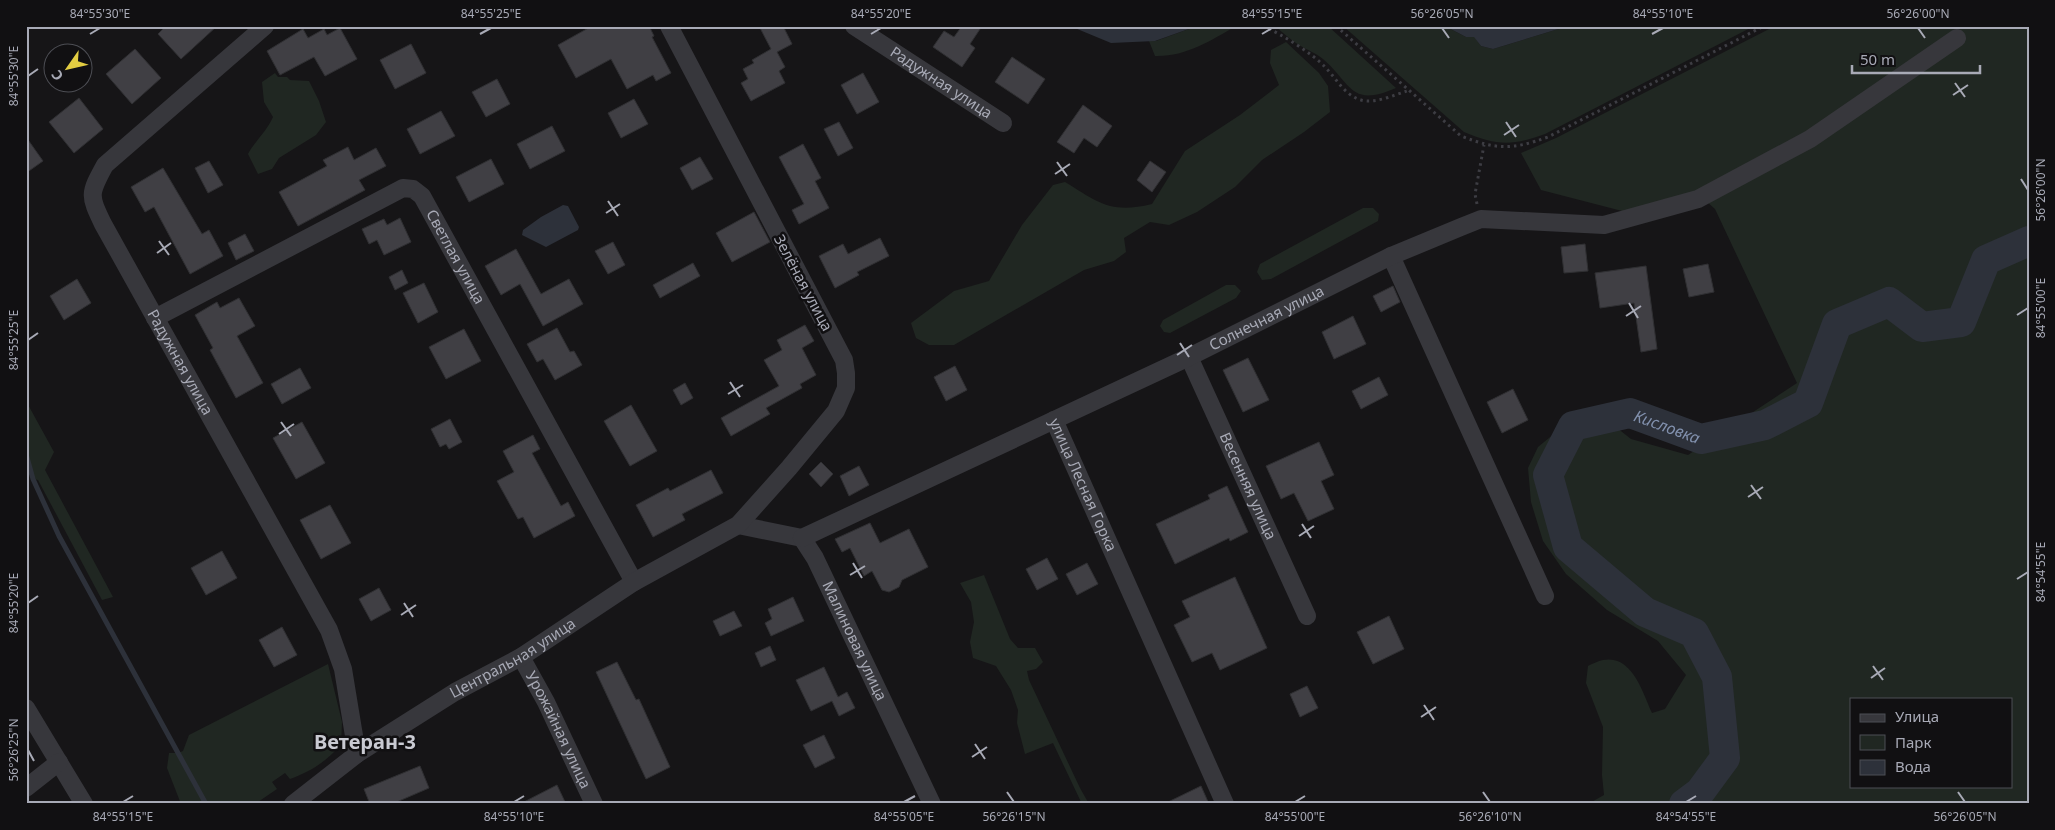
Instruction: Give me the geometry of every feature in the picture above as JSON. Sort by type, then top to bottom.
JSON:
[{"type":"street","name":"Радужная улица","points":[[265,26],[106,165],[94,185],[92,200],[103,224],[329,630],[343,669],[358,754]]},
{"type":"street","name":"Зелёная улица","points":[[669,26],[844,360],[846,374],[846,388],[836,411],[789,468],[738,525]]},
{"type":"street","name":"Радужная улица","points":[[854,26],[1003,123]]},
{"type":"street","points":[[1481,220],[1604,225],[1698,199],[1810,139],[1957,38]]},
{"type":"street","name":"Светлая улица","points":[[155,318],[403,188],[413,189],[422,196],[634,582]]},
{"type":"street","name":"Солнечная улица","points":[[1054,420],[1189,356],[1391,256],[1481,220]]},
{"type":"street","points":[[1391,256],[1545,596]]},
{"type":"street","name":"Весенняя улица","points":[[1189,356],[1308,616]]},
{"type":"street","name":"улица Лесная Горка","points":[[802,538],[1054,420],[1225,804]]},
{"type":"street","points":[[738,525],[802,538]]},
{"type":"street","name":"Центральная улица","points":[[304,800],[358,754],[455,692],[521,657],[634,582],[738,525]]},
{"type":"street","name":"Малиновая улица","points":[[802,538],[815,558],[932,804]]},
{"type":"street","name":"Урожайная улица","points":[[521,657],[546,702],[594,804]]},
{"type":"street","points":[[29,719],[59,762],[84,804]]},
{"type":"street","points":[[26,788],[59,762]]},
{"type":"path","points":[[1263,26],[1277,32],[1324,66],[1348,94],[1355,98],[1363,101],[1378,100],[1407,90]]},
{"type":"path","points":[[1336,26],[1461,136],[1484,145],[1506,148],[1527,144],[1548,136],[1764,26]]},
{"type":"path","points":[[1481,220],[1475,194],[1484,145]]},
{"type":"green space","points":[[1197,26],[1236,26],[1187,51],[1166,56],[1155,56],[1149,41],[1156,41]]},
{"type":"green space","points":[[1275,26],[1328,26],[1396,88],[1381,94],[1360,94],[1353,90],[1323,59],[1296,43]]},
{"type":"green space","points":[[1343,26],[1445,26],[1466,37],[1474,36],[1481,46],[1493,49],[1568,26],[1754,26],[1545,134],[1523,141],[1504,143],[1486,140],[1464,132]]},
{"type":"green space","points":[[1775,26],[2029,26],[2029,804],[1689,804],[1703,798],[1718,779],[1727,754],[1721,675],[1709,650],[1696,631],[1642,604],[1615,583],[1579,547],[1570,533],[1559,497],[1562,477],[1560,464],[1566,447],[1576,433],[1612,424],[1631,439],[1688,455],[1797,383],[1715,209],[1697,193],[1626,212],[1541,190],[1521,153],[1556,138]]},
{"type":"green space","points":[[1286,42],[1319,73],[1328,86],[1330,112],[1262,160],[1235,187],[1197,212],[1169,225],[1150,222],[1124,238],[1126,252],[1114,261],[1084,270],[954,345],[929,345],[916,338],[911,323],[954,291],[989,281],[1022,225],[1053,185],[1065,182],[1097,201],[1115,207],[1126,208],[1152,204],[1185,151],[1240,115],[1279,85],[1270,63],[1271,50]]},
{"type":"green space","points":[[275,73],[278,77],[287,77],[290,80],[309,81],[319,101],[326,122],[316,135],[279,158],[272,169],[258,174],[248,154],[273,117],[264,102],[262,82]]},
{"type":"green space","points":[[1363,208],[1373,208],[1379,214],[1378,221],[1271,279],[1262,280],[1257,272],[1260,264]]},
{"type":"green space","points":[[1226,285],[1235,285],[1241,291],[1236,298],[1170,333],[1164,332],[1160,326],[1163,320]]},
{"type":"green space","points":[[26,401],[54,452],[45,470],[113,597],[102,600],[38,480],[33,479],[28,473]]},
{"type":"green space","points":[[1566,424],[1550,453],[1545,465],[1543,479],[1546,506],[1557,538],[1563,548],[1596,582],[1633,612],[1648,620],[1678,630],[1689,637],[1708,668],[1713,682],[1716,728],[1712,770],[1702,787],[1676,796],[1666,804],[1588,804],[1604,795],[1602,775],[1603,727],[1586,683],[1588,666],[1603,660],[1613,660],[1622,663],[1635,677],[1652,713],[1665,709],[1686,675],[1658,641],[1607,610],[1566,574],[1543,541],[1531,502],[1528,468],[1538,447]]},
{"type":"green space","points":[[984,575],[1010,639],[1018,648],[1035,648],[1043,662],[1036,669],[1027,671],[1029,680],[1089,804],[1082,804],[1053,743],[1025,754],[1017,723],[1018,710],[1011,690],[996,666],[973,658],[970,642],[974,622],[971,602],[960,583]]},
{"type":"green space","points":[[328,664],[342,722],[341,745],[335,751],[324,761],[298,776],[290,779],[285,773],[272,782],[277,789],[255,804],[181,804],[167,768],[169,753],[183,751],[189,735]]},
{"type":"water","points":[[1070,26],[1197,26],[1155,41],[1111,43]]},
{"type":"water","points":[[1445,26],[1568,26],[1493,49],[1481,46],[1474,37],[1466,37]]},
{"type":"water","points":[[563,205],[568,206],[579,227],[578,230],[546,247],[522,235],[523,230]]},
{"type":"building","points":[[166,26],[217,26],[181,59],[158,34]]},
{"type":"building","points":[[592,26],[649,26],[654,36],[652,37],[671,73],[656,81],[653,75],[627,89],[611,59],[576,78],[558,45]]},
{"type":"building","points":[[759,26],[783,26],[792,44],[777,52],[785,67],[779,71],[785,83],[751,101],[741,83],[748,79],[743,69],[754,63],[752,60],[771,49]]},
{"type":"building","points":[[962,26],[982,26],[970,44],[975,48],[962,67],[933,47],[944,31],[954,37]]},
{"type":"building","points":[[340,28],[357,59],[325,76],[314,57],[280,75],[267,51],[303,29],[308,38],[324,29],[327,35]]},
{"type":"building","points":[[411,44],[426,73],[395,89],[380,60]]},
{"type":"building","points":[[135,49],[161,78],[132,104],[106,74]]},
{"type":"building","points":[[1012,57],[1045,79],[1028,104],[995,82]]},
{"type":"building","points":[[863,73],[879,102],[857,114],[841,85]]},
{"type":"building","points":[[497,79],[510,104],[486,117],[472,92]]},
{"type":"building","points":[[79,98],[103,129],[74,153],[49,122]]},
{"type":"building","points":[[634,99],[648,124],[621,138],[608,113]]},
{"type":"building","points":[[1083,105],[1112,126],[1097,147],[1084,138],[1074,153],[1057,142]]},
{"type":"building","points":[[441,111],[455,136],[420,154],[407,129]]},
{"type":"building","points":[[839,122],[853,148],[838,156],[824,129]]},
{"type":"building","points":[[552,126],[565,151],[530,169],[517,144]]},
{"type":"building","points":[[26,137],[43,161],[26,173]]},
{"type":"building","points":[[803,144],[821,178],[815,181],[829,208],[799,224],[792,210],[804,204],[779,157]]},
{"type":"building","points":[[348,147],[354,160],[376,148],[386,166],[359,180],[365,190],[298,226],[279,192],[327,166],[323,160]]},
{"type":"building","points":[[700,157],[713,179],[692,190],[680,168]]},
{"type":"building","points":[[491,159],[504,184],[469,202],[456,177]]},
{"type":"building","points":[[209,161],[223,185],[208,193],[195,168]]},
{"type":"building","points":[[1150,161],[1166,172],[1152,192],[1137,180]]},
{"type":"building","points":[[163,168],[202,234],[209,230],[223,256],[190,274],[154,207],[145,212],[131,187]]},
{"type":"building","points":[[754,212],[770,242],[732,262],[716,233]]},
{"type":"building","points":[[400,218],[411,242],[384,255],[377,240],[369,244],[362,229],[384,219],[387,225]]},
{"type":"building","points":[[245,234],[254,251],[236,260],[228,243]]},
{"type":"building","points":[[880,238],[889,256],[857,272],[859,275],[835,288],[819,256],[843,244],[848,254]]},
{"type":"building","points":[[613,242],[625,265],[608,274],[595,251]]},
{"type":"building","points":[[1585,244],[1588,271],[1564,273],[1561,247]]},
{"type":"building","points":[[516,249],[541,294],[569,279],[583,304],[543,326],[520,284],[501,295],[485,266]]},
{"type":"building","points":[[693,263],[700,276],[660,298],[653,285]]},
{"type":"building","points":[[1708,264],[1714,292],[1689,297],[1683,269]]},
{"type":"building","points":[[1646,266],[1657,349],[1641,352],[1634,303],[1600,308],[1595,273]]},
{"type":"building","points":[[402,270],[408,283],[395,290],[389,277]]},
{"type":"building","points":[[77,279],[91,303],[64,320],[50,296]]},
{"type":"building","points":[[424,283],[438,312],[418,323],[403,293]]},
{"type":"building","points":[[1393,286],[1400,302],[1381,312],[1373,296]]},
{"type":"building","points":[[239,298],[255,326],[237,336],[263,383],[236,398],[210,350],[213,348],[195,315],[217,302],[220,308]]},
{"type":"building","points":[[1353,316],[1366,344],[1334,359],[1322,332]]},
{"type":"building","points":[[805,325],[814,341],[802,348],[816,375],[800,384],[802,388],[766,408],[770,414],[731,436],[721,418],[779,386],[764,360],[782,350],[777,340]]},
{"type":"building","points":[[557,328],[570,352],[574,351],[582,365],[555,380],[543,359],[537,362],[527,344]]},
{"type":"building","points":[[464,329],[481,361],[446,379],[429,347]]},
{"type":"building","points":[[1248,358],[1269,400],[1243,412],[1223,370]]},
{"type":"building","points":[[955,366],[967,390],[946,401],[934,377]]},
{"type":"building","points":[[300,368],[311,388],[282,404],[271,384]]},
{"type":"building","points":[[1379,377],[1388,395],[1361,409],[1352,391]]},
{"type":"building","points":[[685,383],[693,398],[681,405],[673,390]]},
{"type":"building","points":[[1513,389],[1528,420],[1502,433],[1487,402]]},
{"type":"building","points":[[631,405],[657,451],[630,466],[604,421]]},
{"type":"building","points":[[450,419],[462,442],[449,449],[446,444],[440,447],[431,429]]},
{"type":"building","points":[[302,422],[325,463],[296,479],[273,438]]},
{"type":"building","points":[[533,435],[540,449],[532,453],[561,506],[568,502],[575,516],[534,538],[523,517],[518,519],[497,481],[514,472],[503,451]]},
{"type":"building","points":[[1319,442],[1334,475],[1321,481],[1334,509],[1308,521],[1294,493],[1281,499],[1266,466]]},
{"type":"building","points":[[821,462],[833,474],[821,487],[809,474]]},
{"type":"building","points":[[859,466],[869,485],[849,496],[840,476]]},
{"type":"building","points":[[711,470],[723,493],[682,514],[685,520],[653,537],[636,505],[668,488],[670,491]]},
{"type":"building","points":[[1227,486],[1248,532],[1230,541],[1229,538],[1175,564],[1156,524],[1210,499],[1208,495]]},
{"type":"building","points":[[330,505],[351,543],[321,559],[300,520]]},
{"type":"building","points":[[870,523],[880,543],[909,529],[928,567],[902,580],[899,587],[889,592],[882,590],[872,571],[864,576],[850,548],[842,552],[835,539]]},
{"type":"building","points":[[222,551],[237,578],[206,595],[191,568]]},
{"type":"building","points":[[1047,558],[1058,579],[1037,590],[1026,569]]},
{"type":"building","points":[[1087,563],[1098,584],[1077,595],[1066,574]]},
{"type":"building","points":[[1235,577],[1267,648],[1220,670],[1212,653],[1192,662],[1174,625],[1190,617],[1182,601]]},
{"type":"building","points":[[379,588],[391,610],[371,621],[359,599]]},
{"type":"building","points":[[793,597],[804,621],[771,636],[765,623],[772,619],[768,609]]},
{"type":"building","points":[[734,611],[742,626],[720,636],[713,621]]},
{"type":"building","points":[[1389,616],[1404,649],[1373,664],[1357,632]]},
{"type":"building","points":[[282,627],[297,655],[274,667],[259,640]]},
{"type":"building","points":[[770,646],[776,660],[761,667],[755,653]]},
{"type":"building","points":[[617,662],[636,700],[639,699],[670,767],[646,779],[596,672]]},
{"type":"building","points":[[824,667],[838,697],[847,692],[855,708],[839,716],[832,701],[811,711],[796,680]]},
{"type":"building","points":[[1307,686],[1318,708],[1300,717],[1290,694]]},
{"type":"building","points":[[824,735],[835,758],[815,768],[803,745]]},
{"type":"building","points":[[420,766],[429,788],[392,804],[370,804],[364,789]]},
{"type":"building","points":[[557,785],[566,804],[520,804]]},
{"type":"building","points":[[1201,786],[1209,804],[1164,804]]},
{"type":"waterway","name":"Кисловка","points":[[1684,804],[1700,792],[1725,758],[1717,677],[1694,633],[1645,612],[1568,547],[1548,475],[1573,426],[1630,413],[1701,439],[1765,425],[1808,403],[1837,324],[1889,302],[1922,327],[1961,322],[1986,260],[2029,241]]},
{"type":"waterway","points":[[26,454],[33,479],[59,536],[206,804]]},
{"type":"district","name":"Ветеран-3","points":[[365,742]]}]
